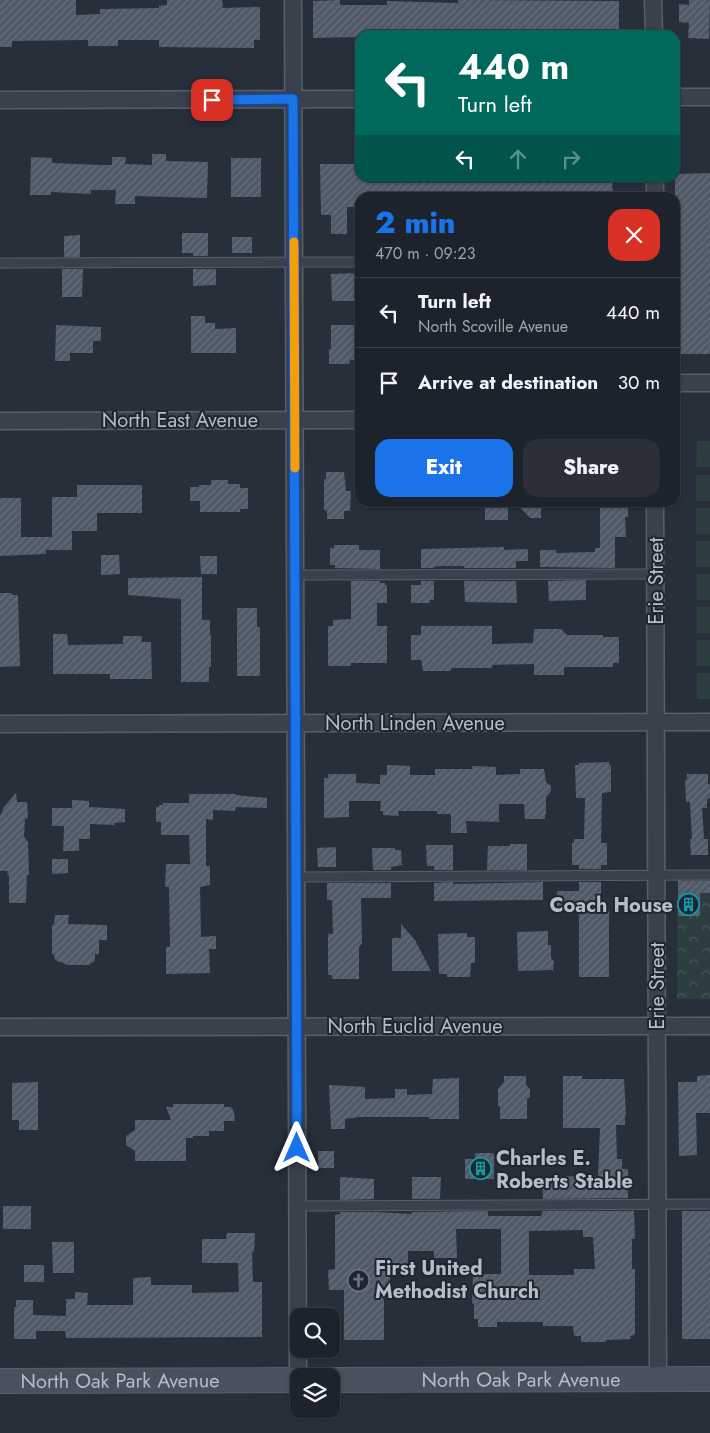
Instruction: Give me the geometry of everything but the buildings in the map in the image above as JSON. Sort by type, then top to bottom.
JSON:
[{"type":"street","points":[[293,0],[298,1368]]},
{"type":"street","points":[[654,0],[654,30]]},
{"type":"street","points":[[680,97],[710,97]]},
{"type":"street","points":[[0,100],[355,99]]},
{"type":"street","points":[[680,384],[710,383]]},
{"type":"street","name":"North East Avenue","points":[[0,421],[355,420]]},
{"type":"street","name":"Erie Street","points":[[655,507],[658,1379]]},
{"type":"street","name":"North Linden Avenue","points":[[0,724],[710,722]]},
{"type":"street","name":"North Euclid Avenue","points":[[0,1027],[710,1026]]},
{"type":"street","name":"North Oak Park Avenue","points":[[340,1380],[710,1379]]},
{"type":"street","name":"North Oak Park Avenue","points":[[0,1381],[290,1380]]},
{"type":"lane","points":[[0,263],[355,262]]},
{"type":"lane","points":[[295,575],[656,574]]},
{"type":"lane","points":[[296,877],[710,875]]},
{"type":"lane","points":[[297,1206],[710,1204]]},
{"type":"green space","points":[[697,441],[710,441],[710,467],[696,467]]},
{"type":"green space","points":[[696,475],[710,475],[710,501],[696,501]]},
{"type":"green space","points":[[696,508],[710,508],[710,534],[696,534]]},
{"type":"green space","points":[[696,541],[710,541],[710,567],[696,567]]},
{"type":"green space","points":[[697,574],[710,574],[710,600],[697,600]]},
{"type":"green space","points":[[697,607],[710,607],[710,633],[697,633]]},
{"type":"green space","points":[[697,640],[710,640],[710,666],[697,666]]},
{"type":"green space","points":[[697,673],[710,673],[710,699],[697,699]]},
{"type":"green space","points":[[678,880],[710,880],[710,999],[677,999]]},
{"type":"slow traffic","points":[[294,242],[295,468]]},
{"type":"place","name":"Coach House","points":[[689,905]]},
{"type":"place","name":"Charles E. Roberts Stable","points":[[480,1169]]},
{"type":"place","name":"First United Methodist Church","points":[[359,1280]]},
{"type":"route","points":[[212,100],[293,99],[297,1148]]}]
